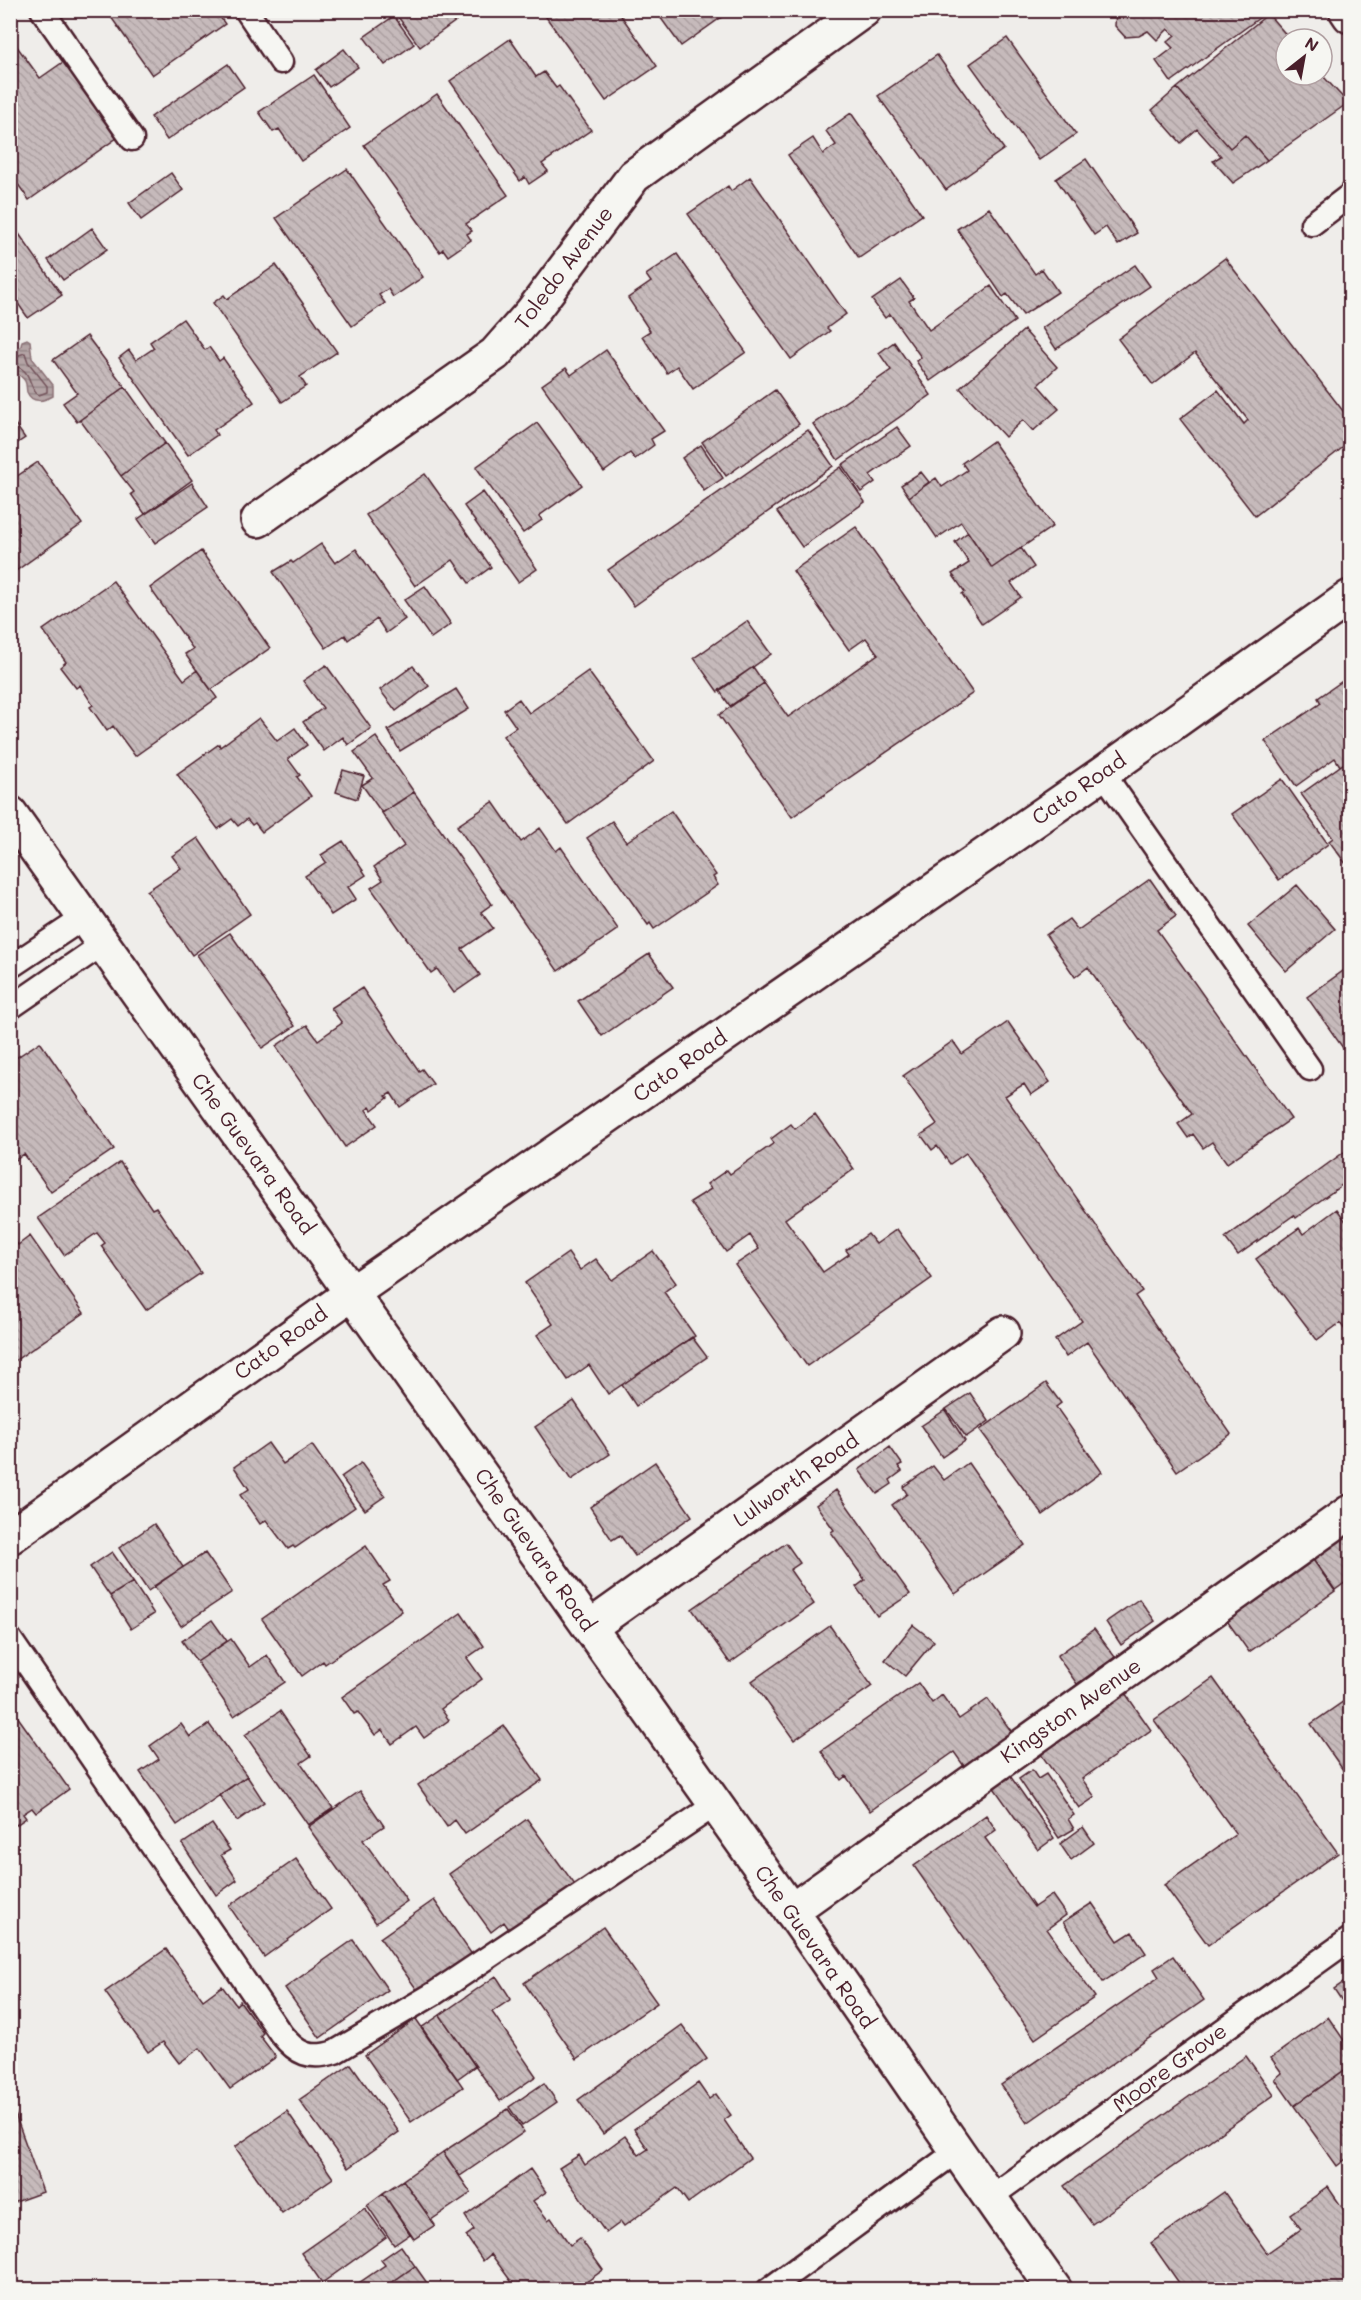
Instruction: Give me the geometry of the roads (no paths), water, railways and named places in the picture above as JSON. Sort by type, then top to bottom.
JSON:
[{"type":"street","name":"Toledo Avenue","points":[[258,520],[495,354],[532,312],[634,176],[864,10]]},
{"type":"street","points":[[1346,10],[1350,16]]},
{"type":"street","name":"Cato Road","points":[[14,1528],[1103,772],[1350,597]]},
{"type":"street","name":"Che Guevara Road","points":[[10,813],[590,1627],[1055,2289]]},
{"type":"street","name":"Lulworth Road","points":[[590,1627],[1003,1334]]},
{"type":"street","name":"Kingston Avenue","points":[[791,1911],[1350,1512]]},
{"type":"lane","points":[[42,10],[132,139]]},
{"type":"lane","points":[[246,10],[281,62]]},
{"type":"lane","points":[[1312,224],[1350,195]]},
{"type":"lane","points":[[1103,772],[1310,1069]]},
{"type":"lane","points":[[10,967],[85,917]]},
{"type":"lane","points":[[10,1008],[103,944]]},
{"type":"lane","points":[[10,1639],[281,2034],[297,2051],[311,2055],[322,2056],[335,2052],[435,1993],[715,1804]]},
{"type":"lane","name":"Moore Grove","points":[[989,2198],[1350,1939]]},
{"type":"lane","points":[[768,2289],[957,2151]]},
{"type":"water","points":[[27,339],[30,341],[32,358],[53,385],[53,396],[46,399],[35,400],[29,396],[25,381],[11,367],[11,353]]}]
